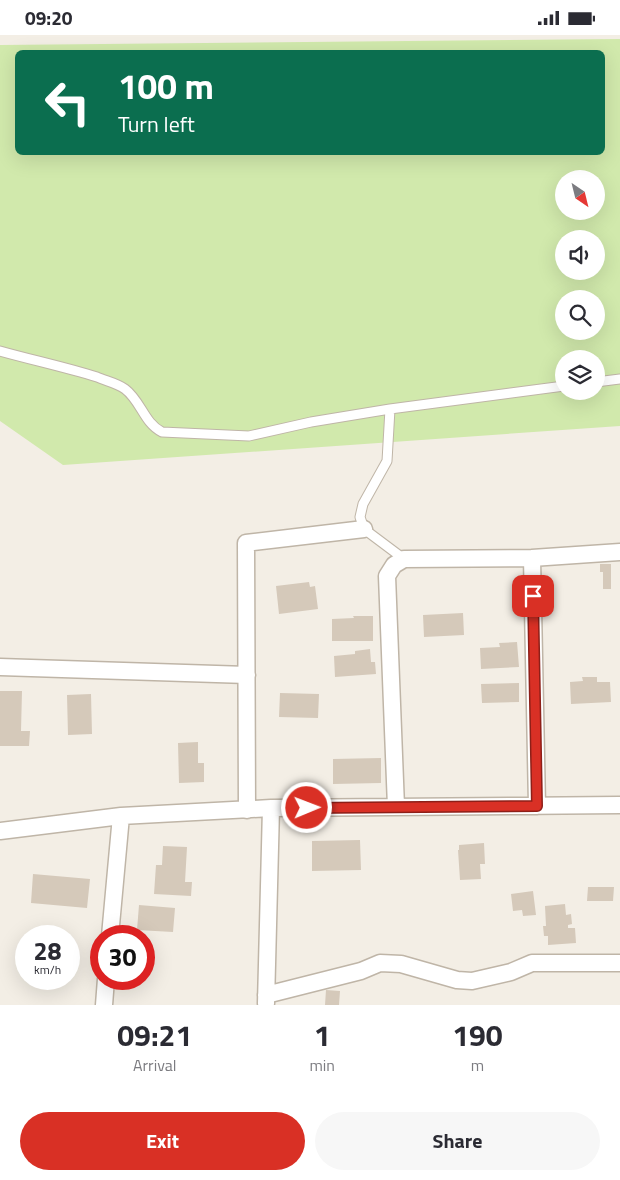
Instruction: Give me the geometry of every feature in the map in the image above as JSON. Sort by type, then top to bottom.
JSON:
[{"type":"street","points":[[247,810],[246,543],[364,529]]},
{"type":"street","points":[[396,807],[387,576],[394,565],[404,559],[532,558],[620,553]]},
{"type":"street","points":[[532,558],[537,806]]},
{"type":"street","points":[[0,667],[247,675]]},
{"type":"street","points":[[0,831],[120,815],[271,808],[620,805]]},
{"type":"street","points":[[271,808],[266,1000],[361,971],[380,963],[401,964],[457,980],[472,981],[511,972],[532,963],[620,963]]},
{"type":"street","points":[[111,925],[120,815]]},
{"type":"street","points":[[104,1005],[105,990]]},
{"type":"lane","points":[[0,351],[75,370],[116,384],[134,398],[154,429],[162,432],[249,436],[311,422],[390,409],[555,387]]},
{"type":"lane","points":[[605,381],[620,379]]},
{"type":"lane","points":[[390,409],[386,461],[363,503],[360,517],[364,529],[404,559]]},
{"type":"green space","points":[[620,39],[620,426],[63,465],[0,421],[0,45]]},
{"type":"building","points":[[600,564],[611,564],[611,589],[603,589],[603,572],[600,572]]},
{"type":"building","points":[[309,582],[310,587],[315,586],[318,609],[279,614],[276,586]]},
{"type":"building","points":[[463,613],[464,635],[424,637],[423,615]]},
{"type":"building","points":[[353,616],[373,616],[373,641],[332,641],[332,619],[354,618]]},
{"type":"building","points":[[517,642],[519,667],[481,669],[480,648],[500,647],[499,643]]},
{"type":"building","points":[[370,649],[371,662],[375,662],[376,674],[335,677],[334,656],[355,654],[355,651]]},
{"type":"building","points":[[582,677],[597,677],[597,682],[610,682],[611,702],[571,704],[570,682],[583,681]]},
{"type":"building","points":[[519,683],[519,702],[482,703],[481,684]]},
{"type":"building","points":[[0,691],[22,691],[21,731],[30,731],[29,746],[0,746]]},
{"type":"building","points":[[280,693],[319,694],[318,718],[279,717]]},
{"type":"building","points":[[91,694],[92,734],[68,735],[67,695]]},
{"type":"building","points":[[198,742],[198,763],[204,763],[204,782],[179,783],[178,743]]},
{"type":"building","points":[[381,758],[381,783],[333,784],[333,759]]},
{"type":"building","points":[[360,840],[361,870],[312,871],[312,841]]},
{"type":"building","points":[[484,843],[485,864],[480,864],[481,879],[460,880],[459,845]]},
{"type":"building","points":[[163,846],[187,847],[185,882],[192,882],[191,896],[154,894],[156,865],[162,865]]},
{"type":"building","points":[[33,874],[90,879],[87,908],[31,903]]},
{"type":"building","points":[[588,887],[614,887],[613,901],[587,901]]},
{"type":"building","points":[[533,891],[536,915],[523,916],[522,910],[513,911],[511,894]]},
{"type":"building","points":[[565,904],[566,915],[571,914],[572,924],[568,925],[568,928],[575,928],[576,943],[548,945],[548,936],[544,936],[543,926],[546,926],[545,906]]},
{"type":"building","points":[[139,905],[175,908],[173,932],[155,931],[155,925],[137,925]]},
{"type":"building","points":[[326,990],[340,991],[339,1005],[325,1005]]},
{"type":"route","points":[[307,808],[537,806],[533,596]]}]
